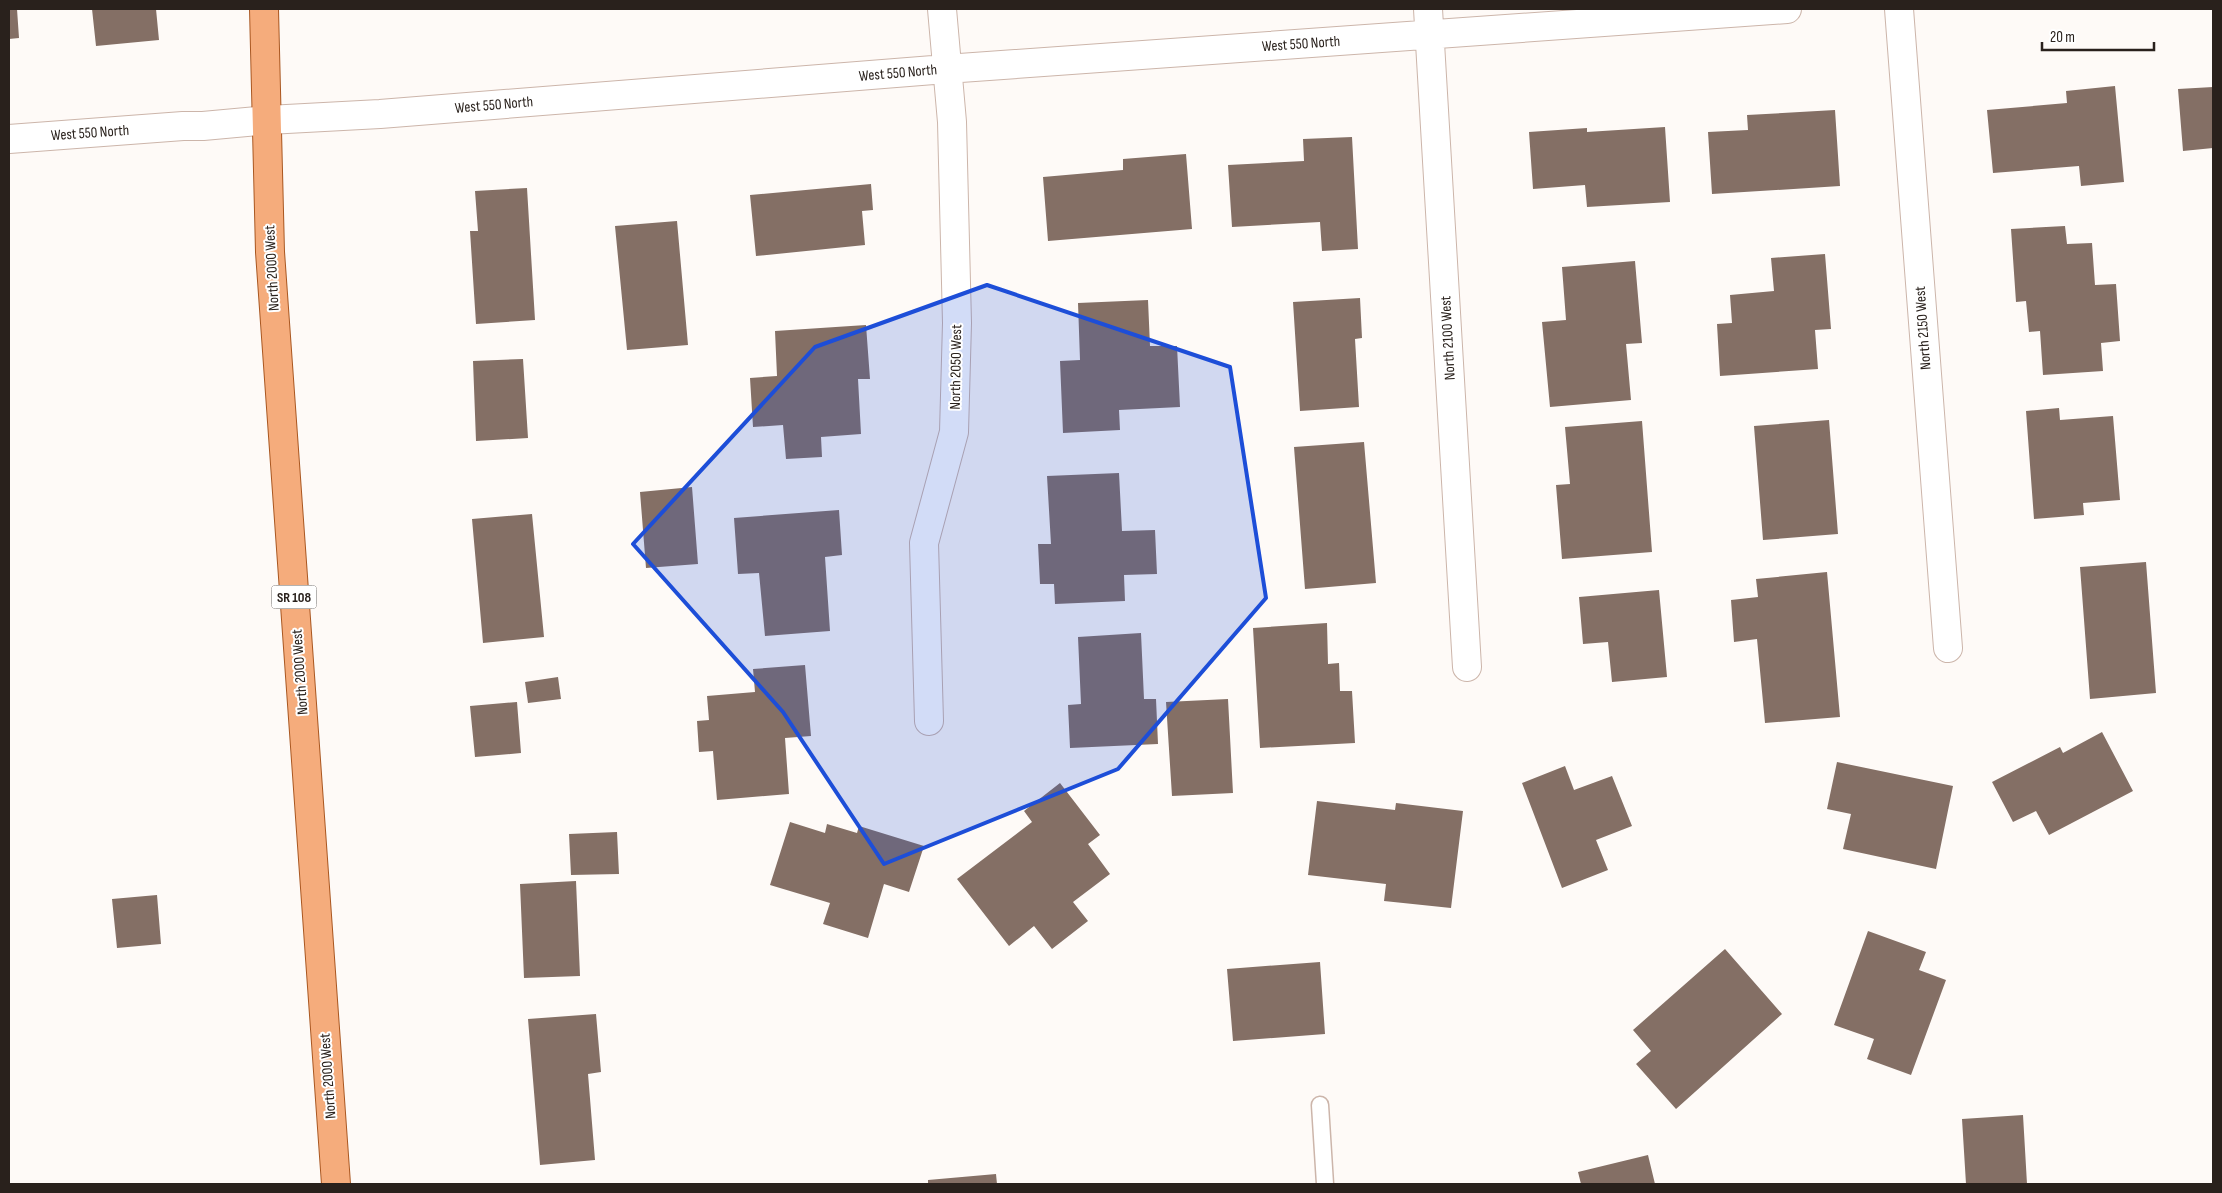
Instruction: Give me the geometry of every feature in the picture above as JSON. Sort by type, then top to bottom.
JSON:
[{"type":"main road","name":"North 2000 West","points":[[264,9],[270,252],[336,1184]]},
{"type":"street","name":"North 2050 West","points":[[929,721],[924,544],[954,432],[957,323],[951,118],[942,9]]},
{"type":"street","name":"West 550 North","points":[[9,139],[268,120],[380,114],[946,69],[1429,22],[1786,9]]},
{"type":"street","name":"North 2150 West","points":[[1899,9],[1948,648]]},
{"type":"street","name":"North 2100 West","points":[[1429,22],[1467,667]]},
{"type":"lane","points":[[1320,1104],[1325,1184]]},
{"type":"highlighted area","points":[[987,285],[1230,367],[1266,598],[1118,769],[884,864],[783,712],[633,544],[815,347]]},
{"type":"building","points":[[9,9],[17,9],[19,38],[9,39]]},
{"type":"building","points":[[92,9],[156,9],[159,40],[96,46]]},
{"type":"building","points":[[2115,86],[2124,182],[2081,186],[2079,166],[1993,173],[1987,110],[2067,103],[2066,91]]},
{"type":"building","points":[[2213,87],[2213,148],[2183,151],[2178,89]]},
{"type":"building","points":[[1835,110],[1840,186],[1712,194],[1708,132],[1748,130],[1747,115]]},
{"type":"building","points":[[1665,127],[1670,202],[1587,207],[1585,185],[1533,189],[1529,132],[1587,128],[1587,132]]},
{"type":"building","points":[[1352,137],[1358,249],[1322,251],[1320,222],[1232,227],[1228,165],[1304,161],[1303,139]]},
{"type":"building","points":[[1186,154],[1192,229],[1048,241],[1043,177],[1123,170],[1123,159]]},
{"type":"building","points":[[871,184],[873,210],[862,211],[865,245],[756,256],[750,195]]},
{"type":"building","points":[[527,188],[535,320],[476,324],[470,231],[478,231],[475,191]]},
{"type":"building","points":[[677,221],[688,345],[627,350],[615,226]]},
{"type":"building","points":[[2065,226],[2067,244],[2092,243],[2095,285],[2116,284],[2120,341],[2101,343],[2103,371],[2043,375],[2040,331],[2029,332],[2026,301],[2016,302],[2011,229]]},
{"type":"building","points":[[1825,254],[1831,329],[1815,330],[1818,369],[1720,376],[1717,324],[1732,323],[1730,295],[1774,291],[1771,258]]},
{"type":"building","points":[[1635,261],[1642,343],[1626,344],[1631,400],[1550,407],[1542,322],[1566,320],[1562,267]]},
{"type":"building","points":[[1360,298],[1362,338],[1355,339],[1359,407],[1300,411],[1293,302]]},
{"type":"building","points":[[1148,300],[1150,346],[1177,346],[1180,407],[1119,410],[1120,430],[1063,433],[1060,361],[1080,360],[1078,303]]},
{"type":"building","points":[[866,325],[870,379],[858,379],[861,434],[821,437],[822,457],[786,459],[783,425],[753,427],[750,378],[777,376],[775,331]]},
{"type":"building","points":[[523,359],[528,438],[476,441],[473,361]]},
{"type":"building","points":[[2059,408],[2060,420],[2113,416],[2120,500],[2083,503],[2084,515],[2034,519],[2026,411]]},
{"type":"building","points":[[1829,420],[1838,534],[1763,540],[1754,426]]},
{"type":"building","points":[[1642,421],[1652,552],[1562,559],[1556,485],[1570,484],[1565,427]]},
{"type":"building","points":[[1364,442],[1376,583],[1305,589],[1294,447]]},
{"type":"building","points":[[1119,473],[1122,531],[1155,530],[1157,574],[1124,575],[1125,601],[1055,604],[1054,584],[1040,584],[1038,544],[1051,544],[1047,476]]},
{"type":"building","points":[[692,487],[698,564],[646,568],[640,492]]},
{"type":"building","points":[[839,510],[842,555],[825,557],[830,631],[765,636],[759,573],[738,574],[734,518]]},
{"type":"building","points":[[532,514],[544,637],[483,643],[472,519]]},
{"type":"building","points":[[2146,562],[2156,693],[2090,699],[2080,567]]},
{"type":"building","points":[[1827,572],[1840,717],[1765,723],[1757,639],[1734,642],[1731,600],[1758,597],[1756,579]]},
{"type":"building","points":[[1659,590],[1667,677],[1612,682],[1608,642],[1583,644],[1579,597]]},
{"type":"building","points":[[1327,623],[1328,664],[1339,663],[1340,691],[1352,691],[1355,743],[1260,748],[1253,628]]},
{"type":"building","points":[[1141,633],[1144,699],[1156,699],[1158,744],[1070,748],[1068,705],[1081,704],[1078,637]]},
{"type":"building","points":[[805,665],[811,736],[785,738],[789,794],[717,800],[713,751],[699,752],[697,721],[709,720],[707,696],[755,692],[753,669]]},
{"type":"building","points":[[558,677],[561,699],[528,703],[525,682]]},
{"type":"building","points":[[1228,699],[1233,793],[1172,796],[1166,702]]},
{"type":"building","points":[[517,702],[521,753],[475,757],[470,706]]},
{"type":"building","points":[[2102,732],[2133,791],[2049,835],[2036,811],[2013,822],[1992,782],[2060,747],[2063,753]]},
{"type":"building","points":[[1837,762],[1953,786],[1936,869],[1843,849],[1851,814],[1827,809]]},
{"type":"building","points":[[1565,766],[1574,790],[1612,776],[1632,826],[1596,840],[1608,870],[1562,888],[1522,783]]},
{"type":"building","points":[[1060,783],[1100,835],[1088,844],[1110,874],[1073,902],[1088,921],[1052,949],[1034,926],[1009,946],[957,879],[1032,822],[1024,811]]},
{"type":"building","points":[[1317,801],[1395,810],[1396,803],[1463,811],[1451,908],[1384,901],[1386,884],[1308,875]]},
{"type":"building","points":[[790,822],[825,833],[827,824],[857,833],[859,826],[924,846],[909,892],[884,884],[868,938],[823,924],[830,903],[770,885]]},
{"type":"building","points":[[617,832],[619,874],[571,875],[569,834]]},
{"type":"building","points":[[576,881],[580,976],[524,978],[520,884]]},
{"type":"building","points":[[157,895],[161,944],[117,948],[112,899]]},
{"type":"building","points":[[1868,931],[1926,952],[1919,970],[1946,980],[1911,1075],[1867,1059],[1874,1039],[1834,1025]]},
{"type":"building","points":[[1725,949],[1782,1014],[1676,1109],[1636,1064],[1651,1051],[1633,1030]]},
{"type":"building","points":[[1320,962],[1325,1034],[1233,1041],[1227,969]]},
{"type":"building","points":[[596,1014],[601,1072],[588,1074],[595,1160],[540,1165],[528,1019]]},
{"type":"building","points":[[2023,1115],[2027,1184],[1966,1184],[1962,1119]]},
{"type":"building","points":[[1648,1155],[1655,1184],[1581,1184],[1578,1172]]},
{"type":"building","points":[[996,1174],[997,1184],[928,1184],[928,1180]]}]
